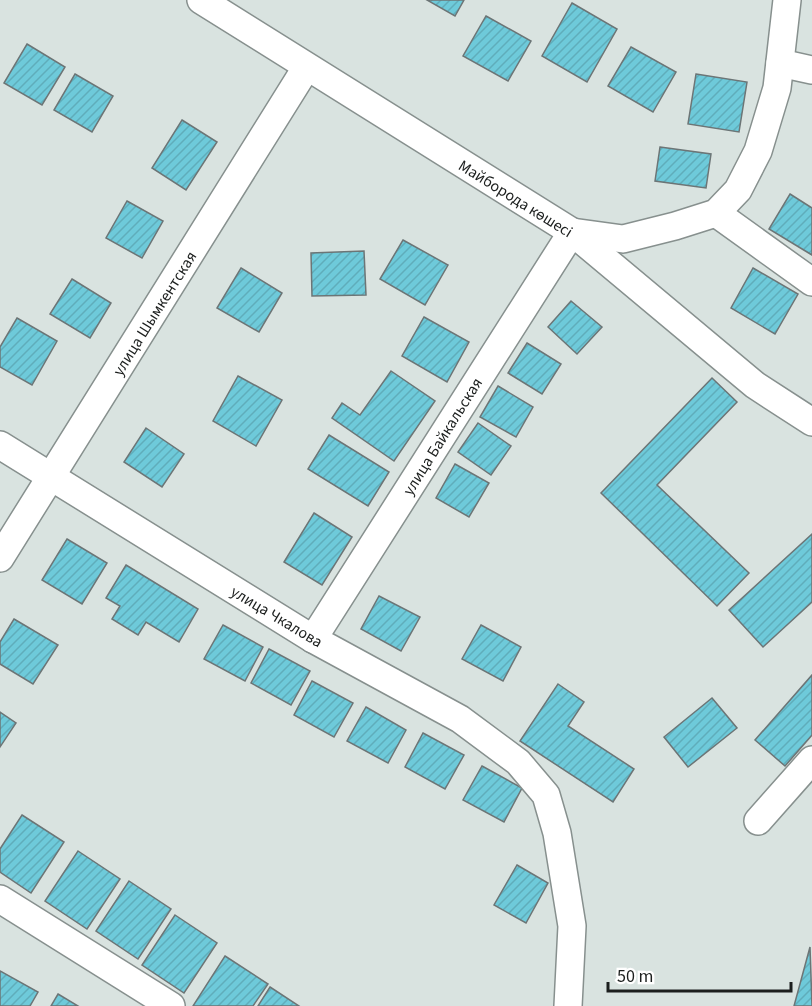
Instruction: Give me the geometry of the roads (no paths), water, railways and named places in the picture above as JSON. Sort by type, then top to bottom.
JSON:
[{"type":"street","name":"Майборода көшесі","points":[[201,0],[306,68],[572,232],[755,385],[812,422]]},
{"type":"street","points":[[572,232],[622,239],[716,213],[738,190],[758,151],[777,88],[787,0]]},
{"type":"street","points":[[780,63],[812,69]]},
{"type":"street","name":"улица Шымкентская","points":[[0,558],[306,68]]},
{"type":"street","points":[[716,213],[812,282]]},
{"type":"street","name":"улица Байкальская","points":[[313,639],[572,232]]},
{"type":"street","name":"улица Чкалова","points":[[0,445],[51,479],[313,639],[460,719],[518,762],[546,795],[557,833],[572,926],[568,1006]]},
{"type":"street","points":[[758,821],[812,760]]},
{"type":"street","points":[[0,899],[171,1006]]}]
